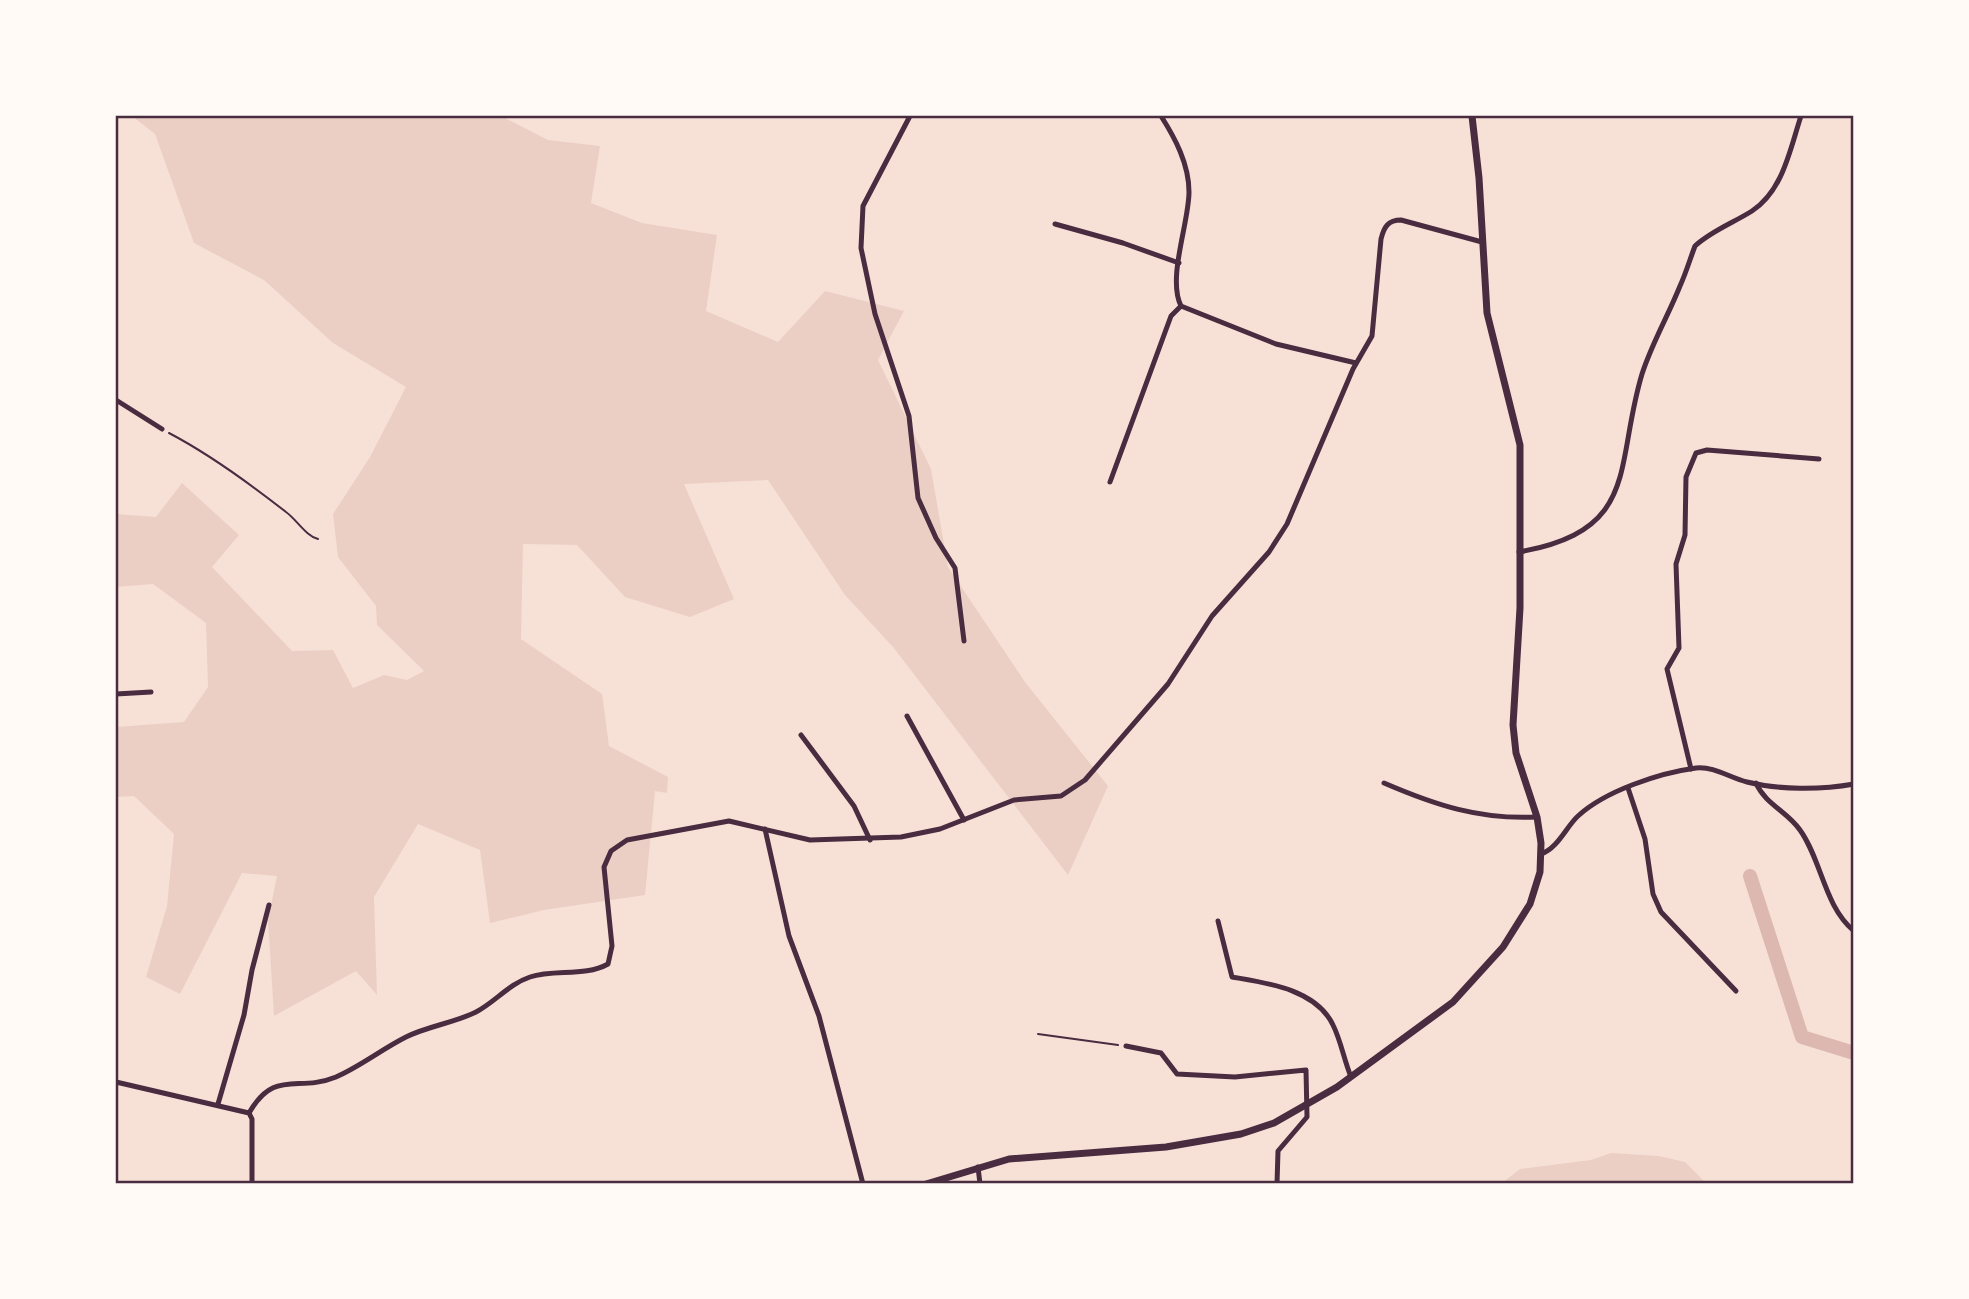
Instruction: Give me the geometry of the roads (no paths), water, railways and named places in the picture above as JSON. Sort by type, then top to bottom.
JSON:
[{"type":"main road","points":[[926,1184],[978,1167],[1021,1158],[1135,1150],[1211,1139],[1267,1126],[1309,1104],[1351,1077],[1453,1002],[1503,947],[1534,895],[1541,854],[1537,817],[1517,758],[1513,732],[1520,608],[1519,434],[1487,313],[1472,116]]},
{"type":"street","points":[[910,116],[863,206],[861,248],[875,314],[909,416],[918,498],[936,538],[955,568],[964,641]]},
{"type":"street","points":[[1161,116],[1175,138],[1183,158],[1189,191],[1179,263],[1177,292],[1181,306]]},
{"type":"street","points":[[1519,552],[1575,535],[1592,524],[1614,498],[1622,481],[1633,410],[1646,363],[1695,246],[1768,200],[1778,184],[1801,116]]},
{"type":"street","points":[[248,1113],[259,1096],[271,1087],[323,1082],[337,1077],[408,1035],[474,1013],[526,979],[542,974],[599,970],[608,964],[612,946],[604,867],[616,846],[626,840],[719,821],[739,822],[810,840],[870,840],[940,829],[1014,800],[1061,796],[1071,791],[1085,780],[1134,724],[1180,668],[1225,598],[1279,538],[1300,497],[1356,363],[1372,336],[1381,239],[1388,223],[1401,220],[1482,242]]},
{"type":"street","points":[[1055,224],[1123,243],[1179,263]]},
{"type":"street","points":[[1181,306],[1288,348],[1356,363]]},
{"type":"street","points":[[1110,482],[1171,316],[1181,306]]},
{"type":"street","points":[[116,400],[162,429]]},
{"type":"street","points":[[1691,769],[1667,669],[1679,648],[1676,564],[1685,535],[1685,496],[1690,463],[1696,453],[1707,450],[1819,459]]},
{"type":"street","points":[[116,694],[151,692]]},
{"type":"street","points":[[907,716],[964,820]]},
{"type":"street","points":[[801,735],[854,806],[870,840]]},
{"type":"street","points":[[1541,854],[1553,847],[1570,824],[1596,801],[1628,788],[1691,769],[1707,768],[1756,783],[1803,788],[1853,784]]},
{"type":"street","points":[[1384,783],[1437,806],[1471,815],[1537,817]]},
{"type":"street","points":[[1756,783],[1768,801],[1801,831],[1837,911],[1853,931]]},
{"type":"street","points":[[1628,788],[1645,839],[1653,894],[1661,912],[1736,991]]},
{"type":"street","points":[[765,829],[789,936],[819,1016],[863,1184]]},
{"type":"street","points":[[218,1104],[244,1015],[252,970],[270,905]]},
{"type":"street","points":[[1218,921],[1232,977],[1268,984],[1319,1004],[1334,1026],[1351,1077]]},
{"type":"street","points":[[1126,1046],[1161,1053],[1177,1074],[1235,1077],[1307,1070],[1307,1117],[1278,1151],[1277,1184]]},
{"type":"street","points":[[116,1082],[248,1113],[251,1119],[252,1184]]},
{"type":"street","points":[[978,1167],[980,1184]]},
{"type":"waterway","points":[[1750,876],[1802,1037],[1854,1053]]}]
